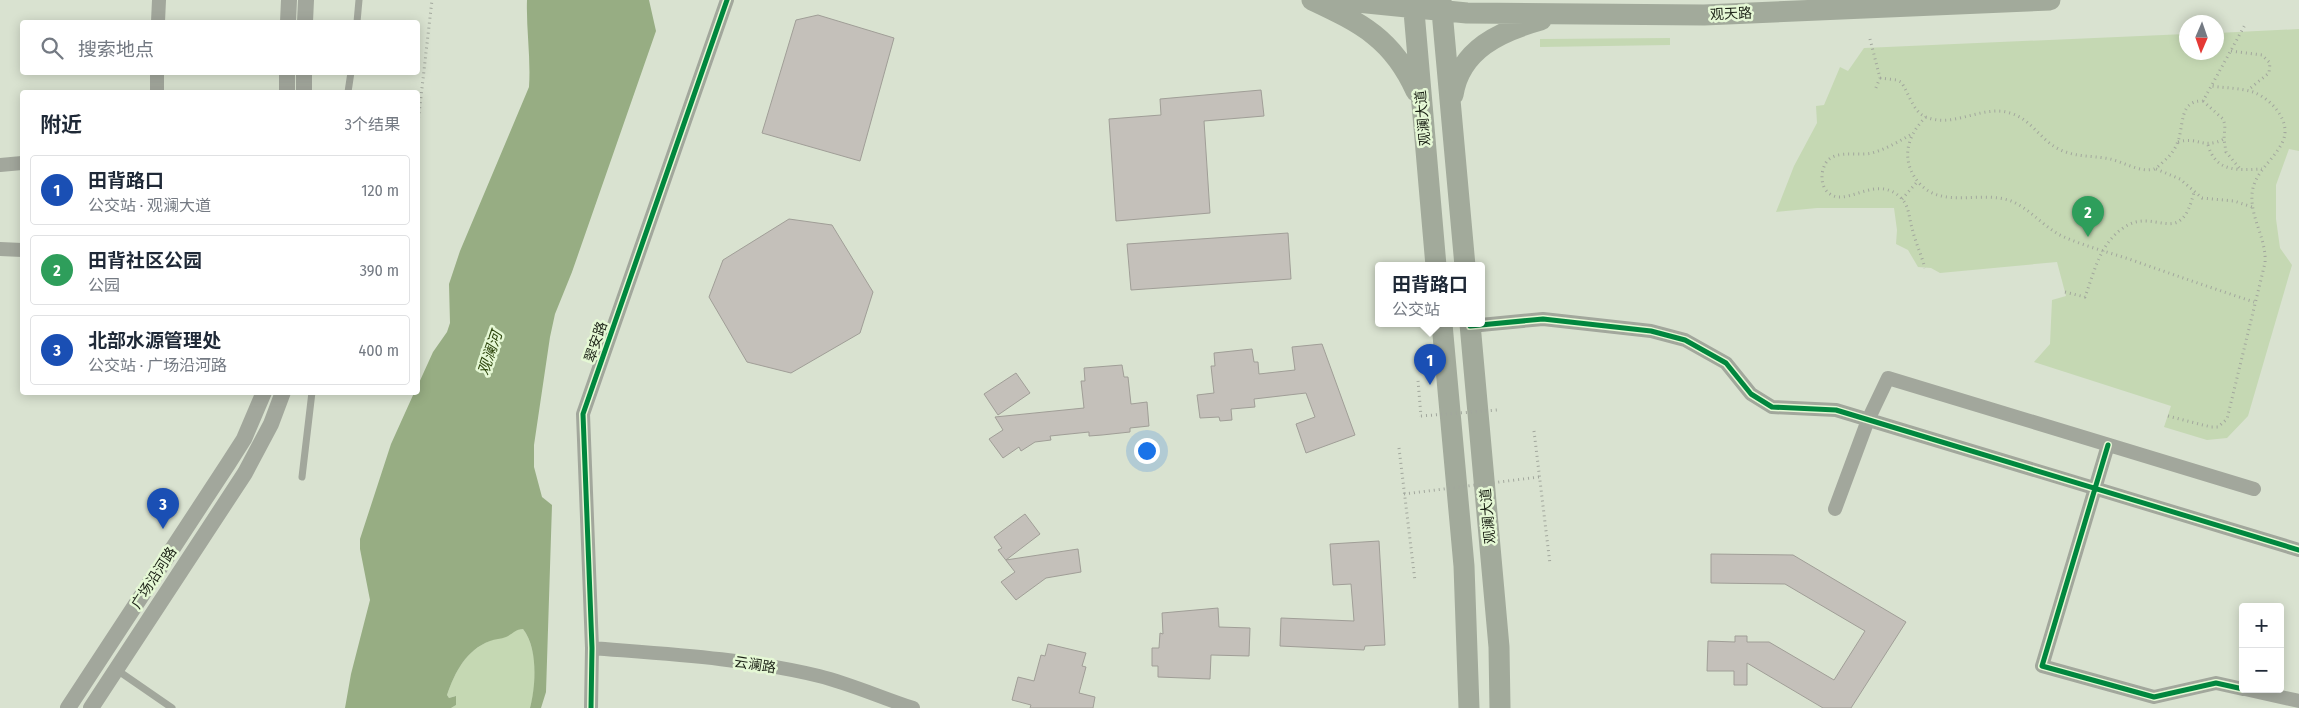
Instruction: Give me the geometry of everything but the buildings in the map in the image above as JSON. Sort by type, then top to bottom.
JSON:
[{"type":"main road","points":[[1312,0],[1353,19],[1372,31],[1394,55],[1406,72],[1421,106]]},
{"type":"main road","name":"观天路","points":[[1337,0],[1575,15],[1703,8],[2050,0]]},
{"type":"main road","name":"观澜大道","points":[[1413,4],[1436,262]]},
{"type":"main road","name":"观澜大道","points":[[1442,6],[1465,262]]},
{"type":"main road","points":[[1450,110],[1460,72],[1466,59],[1477,48],[1507,31],[1528,24],[1575,15]]},
{"type":"main road","name":"观澜大道","points":[[1442,327],[1464,566],[1469,708]]},
{"type":"main road","name":"观澜大道","points":[[1470,327],[1498,627],[1500,708]]},
{"type":"street","points":[[158,0],[158,20]]},
{"type":"street","points":[[288,20],[289,0]]},
{"type":"street","points":[[305,20],[306,0]]},
{"type":"street","name":"翠安路","points":[[591,708],[592,648],[583,414],[727,0]]},
{"type":"street","points":[[157,75],[157,90]]},
{"type":"street","points":[[287,75],[287,90]]},
{"type":"street","points":[[304,75],[304,90]]},
{"type":"street","points":[[0,165],[20,163]]},
{"type":"street","points":[[0,248],[20,250]]},
{"type":"street","points":[[1485,324],[1542,319],[1652,331],[1685,340],[1726,363],[1751,394],[1772,407],[1836,410],[2299,550]]},
{"type":"street","points":[[1835,509],[1868,420],[1888,378],[2254,489]]},
{"type":"street","name":"广场沿河路","points":[[68,708],[244,439],[263,395]]},
{"type":"street","name":"广场沿河路","points":[[91,708],[245,473],[271,424],[282,395]]},
{"type":"street","points":[[2108,445],[2042,666],[2154,697],[2216,683],[2239,688]]},
{"type":"street","name":"云澜路","points":[[592,648],[688,655],[770,666],[820,676],[913,708]]},
{"type":"street","points":[[2262,693],[2299,701]]},
{"type":"lane","points":[[357,20],[359,0]]},
{"type":"lane","points":[[348,90],[351,75]]},
{"type":"lane","points":[[302,477],[312,395]]},
{"type":"lane","points":[[116,669],[172,708]]},
{"type":"path","points":[[420,105],[432,0]]},
{"type":"path","points":[[2203,101],[2246,23]]},
{"type":"path","points":[[1870,39],[1880,78],[1875,90]]},
{"type":"path","points":[[2231,51],[2262,55],[2270,63],[2269,73],[2248,91]]},
{"type":"path","points":[[1880,78],[1901,82],[1918,111],[1926,117],[1949,120],[1986,112],[2009,112],[2030,124],[2054,147],[2072,155],[2108,159],[2146,170],[2156,169],[2180,179],[2194,192],[2209,200],[2234,201],[2253,207]]},
{"type":"path","points":[[2168,416],[2211,427],[2224,423],[2252,322],[2254,302],[2266,254],[2253,207],[2253,187],[2263,169],[2282,144],[2284,138],[2284,122],[2280,114],[2270,103],[2248,91],[2211,86]]},
{"type":"path","points":[[2203,101],[2223,119],[2226,152],[2241,170]]},
{"type":"path","points":[[2156,169],[2168,158],[2178,142],[2184,112],[2193,103],[2203,101]]},
{"type":"path","points":[[1925,268],[1906,204],[1902,199],[1887,190],[1879,188],[1862,191],[1849,197],[1836,196],[1824,187],[1822,171],[1829,158],[1836,155],[1866,154],[1879,151],[1910,135],[1926,117]]},
{"type":"path","points":[[1910,135],[1907,145],[1909,161],[1918,181],[1933,193],[1957,198],[1994,196],[2010,201],[2025,209],[2054,232],[2254,302]]},
{"type":"path","points":[[2178,142],[2194,140],[2208,145],[2224,139]]},
{"type":"path","points":[[2208,145],[2214,157],[2223,167],[2241,170],[2263,169]]},
{"type":"path","points":[[1902,199],[1918,181]]},
{"type":"path","points":[[2065,292],[2085,297],[2102,250],[2117,233],[2142,220],[2167,225],[2179,221],[2189,209],[2194,192]]},
{"type":"path","points":[[1418,381],[1421,416],[1497,410]]},
{"type":"path","points":[[1534,431],[1550,564]]},
{"type":"path","points":[[1399,448],[1415,580]]},
{"type":"path","points":[[1404,494],[1539,477]]},
{"type":"shaded area","points":[[2299,29],[2299,151],[2289,149],[2276,185],[2276,219],[2280,248],[2292,265],[2248,416],[2227,438],[2207,440],[2164,427],[2171,406],[2034,362],[2050,344],[2052,300],[2066,296],[2057,262],[1940,273],[1931,268],[1918,267],[1908,250],[1896,244],[1897,230],[1894,208],[1817,208],[1776,212],[1794,166],[1817,123],[1816,106],[1824,105],[1840,67],[1848,71],[1864,48],[2179,34],[2179,60],[2224,60],[2224,33]]},
{"type":"shaded area","points":[[1670,38],[1670,45],[1540,47],[1540,39]]},
{"type":"shaded area","points":[[517,629],[523,629],[528,637],[534,656],[535,678],[530,708],[451,708],[456,705],[455,696],[449,698],[447,695],[457,671],[467,657],[473,651],[493,639],[510,634]]},
{"type":"water","name":"观澜河","points":[[527,0],[649,0],[656,31],[572,272],[555,314],[550,337],[534,445],[534,467],[542,497],[552,505],[546,692],[541,708],[530,708],[534,689],[533,656],[528,637],[523,629],[520,629],[506,637],[492,640],[482,645],[468,656],[458,670],[447,695],[449,698],[456,696],[456,705],[451,708],[345,708],[351,674],[370,600],[360,549],[360,539],[391,444],[413,395],[420,395],[420,381],[433,352],[447,332],[450,323],[449,284],[460,251],[529,87]]},
{"type":"cycle path","points":[[591,708],[592,648],[583,414],[727,0]]},
{"type":"cycle path","points":[[1485,325],[1543,319],[1651,331],[1685,340],[1726,363],[1751,394],[1772,407],[1836,410],[2299,550]]},
{"type":"cycle path","points":[[2108,445],[2042,666],[2154,697],[2216,683],[2239,688]]},
{"type":"place","name":"田背社区公园","points":[[2088,237]]},
{"type":"place","name":"田背路口","points":[[1430,385]]},
{"type":"place","name":"北部水源管理处","points":[[163,529]]}]
